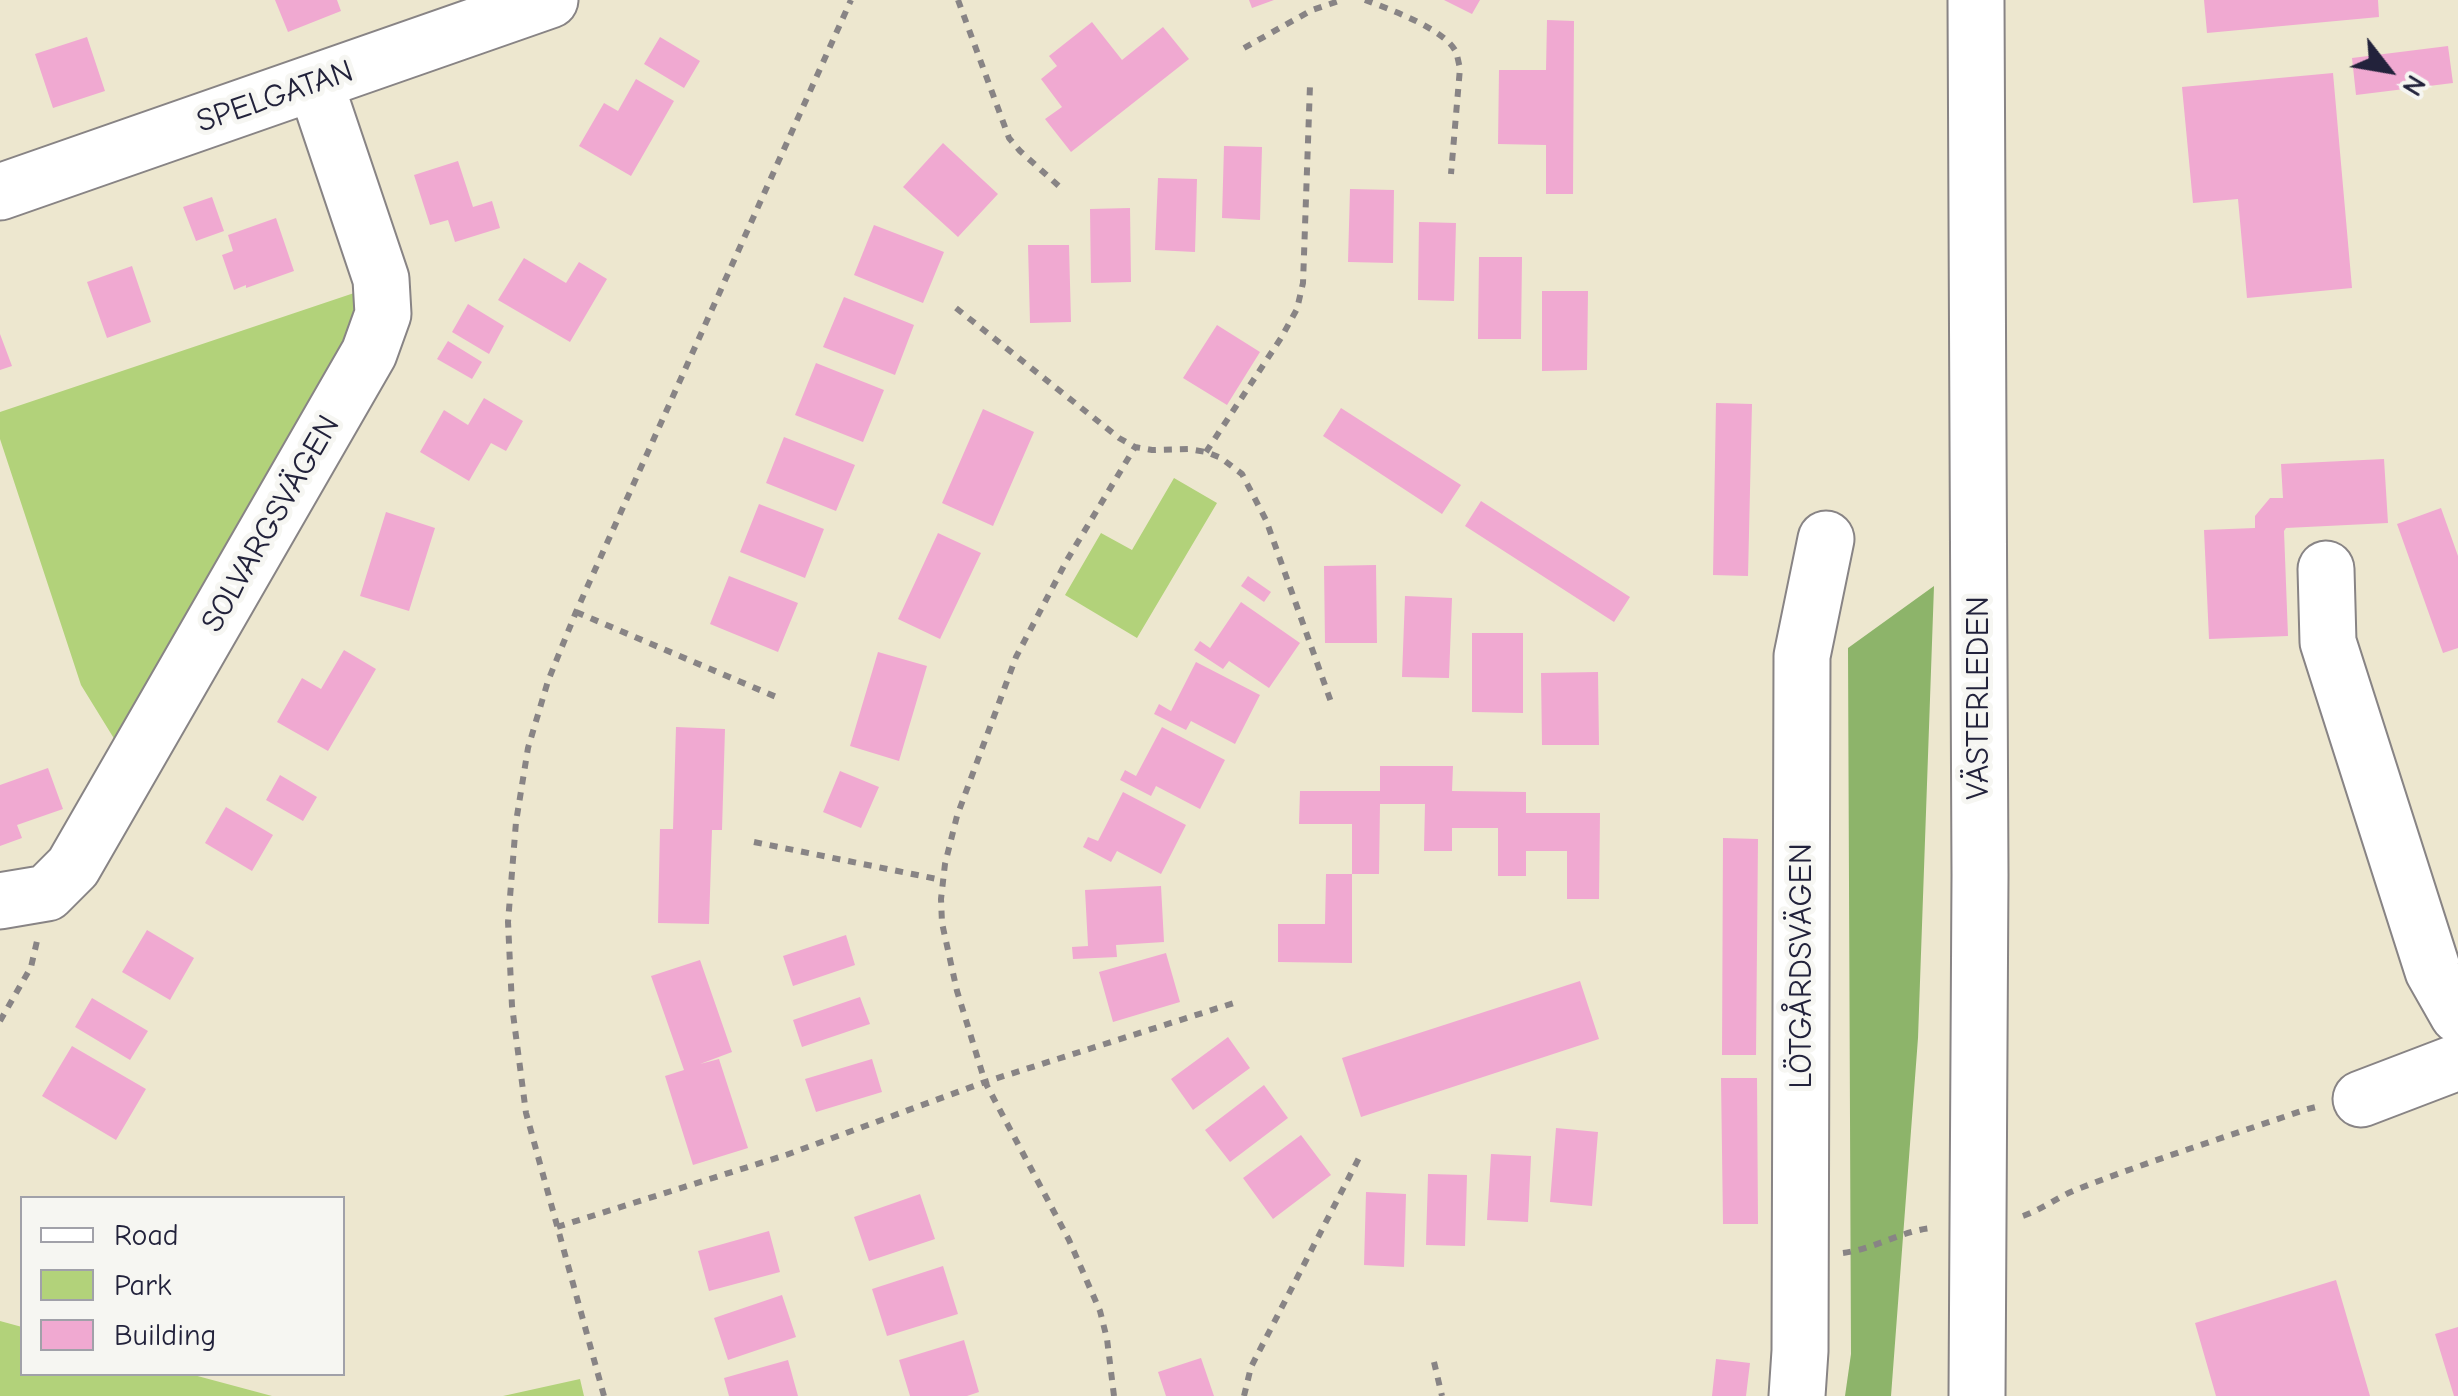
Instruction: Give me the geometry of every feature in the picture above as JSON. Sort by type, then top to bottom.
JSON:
[{"type":"street","name":"SPELGATAN","points":[[1,188],[550,0]]},
{"type":"street","name":"VÄSTERLEDEN","points":[[1976,0],[1980,874],[1977,1396]]},
{"type":"street","name":"SOLVARGSVÄGEN","points":[[23,897],[73,868],[369,353],[383,314],[381,279],[315,83]]},
{"type":"street","name":"LÖTGÅRDSVÄGEN","points":[[1797,1396],[1801,1256],[1802,656],[1826,539]]},
{"type":"street","points":[[2326,569],[2328,642],[2434,972],[2458,1015]]},
{"type":"street","points":[[2361,1098],[2458,1062]]},
{"type":"path","points":[[604,1396],[523,1093],[512,1006],[508,922],[516,822],[528,748],[548,681],[576,612],[851,0]]},
{"type":"path","points":[[958,0],[1009,138],[1060,188]]},
{"type":"path","points":[[1244,48],[1312,10],[1342,0]]},
{"type":"path","points":[[1365,0],[1434,32],[1449,42],[1456,53],[1460,68],[1451,174]]},
{"type":"path","points":[[1206,452],[1297,309],[1302,283],[1310,85]]},
{"type":"path","points":[[956,308],[1119,438],[1152,450],[1206,452],[1242,474],[1266,520],[1332,702]]},
{"type":"path","points":[[1114,1396],[1100,1311],[1069,1240],[986,1082],[957,991],[942,923],[942,880],[956,816],[1016,657],[1134,446]]},
{"type":"path","points":[[576,612],[781,700]]},
{"type":"path","points":[[754,842],[942,880]]},
{"type":"path","points":[[0,1021],[31,967],[23,897]]},
{"type":"path","points":[[557,1227],[1237,1002]]},
{"type":"path","points":[[2014,1219],[2105,1178],[2304,1110],[2361,1098]]},
{"type":"path","points":[[1244,1396],[1251,1367],[1361,1154]]},
{"type":"path","points":[[1801,1256],[1850,1252],[1920,1229],[1944,1226]]},
{"type":"path","points":[[1434,1362],[1442,1396]]},
{"type":"green space","points":[[363,290],[357,331],[118,745],[81,685],[0,439],[0,412]]},
{"type":"green space","points":[[1174,478],[1217,503],[1137,638],[1065,595],[1101,533],[1132,550]]},
{"type":"green space","points":[[1934,586],[1918,1038],[1891,1396],[1845,1396],[1851,1354],[1848,648]]},
{"type":"green space","points":[[0,1321],[20,1326],[20,1376],[197,1376],[272,1396],[0,1396]]},
{"type":"green space","points":[[580,1379],[584,1396],[503,1396]]},
{"type":"building","points":[[275,0],[337,0],[341,11],[288,32]]},
{"type":"building","points":[[1249,0],[1274,0],[1252,8]]},
{"type":"building","points":[[1444,0],[1480,0],[1472,14]]},
{"type":"building","points":[[2204,0],[2378,0],[2379,17],[2207,33]]},
{"type":"building","points":[[1547,20],[1574,21],[1573,194],[1546,194],[1546,145],[1498,144],[1499,70],[1546,70]]},
{"type":"building","points":[[1092,22],[1122,60],[1163,27],[1189,59],[1071,152],[1045,119],[1062,107],[1041,79],[1057,66],[1049,56]]},
{"type":"building","points":[[87,37],[105,91],[53,108],[35,54]]},
{"type":"building","points":[[660,37],[700,61],[684,88],[644,64]]},
{"type":"building","points":[[2448,46],[2453,83],[2356,95],[2352,58]]},
{"type":"building","points":[[2333,73],[2352,288],[2247,298],[2238,199],[2193,203],[2182,87]]},
{"type":"building","points":[[636,79],[674,101],[631,176],[579,146],[604,103],[618,111]]},
{"type":"building","points":[[943,143],[998,194],[958,237],[903,187]]},
{"type":"building","points":[[1224,146],[1262,147],[1260,220],[1222,218]]},
{"type":"building","points":[[458,161],[473,207],[492,201],[500,228],[455,242],[448,220],[430,225],[414,175]]},
{"type":"building","points":[[1158,178],[1197,179],[1195,252],[1155,250]]},
{"type":"building","points":[[1350,189],[1394,190],[1393,263],[1348,262]]},
{"type":"building","points":[[212,197],[224,231],[196,241],[183,207]]},
{"type":"building","points":[[1130,208],[1131,282],[1091,283],[1090,209]]},
{"type":"building","points":[[276,218],[294,271],[234,290],[222,255],[233,251],[228,235]]},
{"type":"building","points":[[1419,222],[1456,223],[1454,301],[1418,300]]},
{"type":"building","points":[[874,225],[944,252],[923,303],[854,275]]},
{"type":"building","points":[[1028,245],[1069,245],[1071,322],[1030,323]]},
{"type":"building","points":[[1479,257],[1522,257],[1521,339],[1478,339]]},
{"type":"building","points":[[524,258],[566,283],[579,262],[607,279],[570,342],[498,300]]},
{"type":"building","points":[[132,266],[151,322],[107,338],[87,282]]},
{"type":"building","points":[[1542,291],[1588,291],[1587,370],[1542,371]]},
{"type":"building","points":[[844,297],[914,325],[895,375],[823,347]]},
{"type":"building","points":[[468,304],[504,326],[489,354],[452,332]]},
{"type":"building","points":[[1217,325],[1260,352],[1227,405],[1183,378]]},
{"type":"building","points":[[0,334],[12,366],[0,370]]},
{"type":"building","points":[[448,341],[482,362],[472,379],[437,359]]},
{"type":"building","points":[[816,363],[884,390],[863,442],[795,415]]},
{"type":"building","points":[[484,398],[523,421],[506,451],[491,443],[469,481],[420,452],[444,410],[468,425]]},
{"type":"building","points":[[1716,403],[1752,404],[1748,576],[1713,575]]},
{"type":"building","points":[[1341,408],[1461,485],[1442,514],[1323,436]]},
{"type":"building","points":[[983,409],[1034,432],[993,526],[942,503]]},
{"type":"building","points":[[784,437],[855,465],[836,511],[766,483]]},
{"type":"building","points":[[2384,459],[2388,523],[2284,531],[2288,636],[2209,639],[2204,530],[2255,528],[2255,516],[2270,498],[2283,498],[2281,464]]},
{"type":"building","points":[[1481,501],[1630,597],[1614,622],[1465,526]]},
{"type":"building","points":[[759,504],[824,529],[805,578],[740,552]]},
{"type":"building","points":[[2441,508],[2458,556],[2458,648],[2443,653],[2397,524]]},
{"type":"building","points":[[386,512],[435,528],[409,611],[360,596]]},
{"type":"building","points":[[938,533],[981,553],[940,639],[898,619]]},
{"type":"building","points":[[1376,565],[1377,643],[1325,643],[1324,566]]},
{"type":"building","points":[[729,576],[798,603],[778,652],[710,624]]},
{"type":"building","points":[[1248,576],[1271,592],[1264,602],[1241,586]]},
{"type":"building","points":[[1405,596],[1452,598],[1449,678],[1402,677]]},
{"type":"building","points":[[1241,602],[1300,643],[1269,688],[1229,661],[1223,669],[1194,650],[1200,641],[1210,648]]},
{"type":"building","points":[[1472,633],[1523,633],[1523,713],[1472,712]]},
{"type":"building","points":[[344,650],[376,669],[328,751],[277,722],[302,678],[321,689]]},
{"type":"building","points":[[878,652],[927,666],[899,761],[850,746]]},
{"type":"building","points":[[1196,662],[1260,695],[1235,744],[1191,721],[1186,730],[1154,714],[1159,704],[1171,711]]},
{"type":"building","points":[[1598,672],[1599,745],[1542,745],[1541,673]]},
{"type":"building","points":[[676,727],[725,729],[722,830],[712,830],[709,924],[658,923],[660,829],[673,829]]},
{"type":"building","points":[[1162,727],[1225,760],[1200,809],[1156,786],[1151,796],[1120,780],[1125,770],[1136,776]]},
{"type":"building","points":[[1380,766],[1453,766],[1452,791],[1526,792],[1526,813],[1600,813],[1599,899],[1567,899],[1567,851],[1526,851],[1526,876],[1498,876],[1498,828],[1452,828],[1452,851],[1424,851],[1425,804],[1380,804],[1379,874],[1352,874],[1352,824],[1299,824],[1300,791],[1380,791]]},
{"type":"building","points":[[48,768],[63,809],[17,825],[22,838],[0,846],[0,785]]},
{"type":"building","points":[[840,771],[879,787],[861,828],[823,812]]},
{"type":"building","points":[[280,775],[317,797],[303,821],[266,800]]},
{"type":"building","points":[[1123,792],[1186,825],[1161,874],[1117,851],[1111,862],[1083,847],[1088,837],[1098,841]]},
{"type":"building","points":[[226,807],[273,835],[252,871],[205,843]]},
{"type":"building","points":[[1723,838],[1758,839],[1756,1055],[1722,1055]]},
{"type":"building","points":[[1326,874],[1352,874],[1352,963],[1278,962],[1278,924],[1325,924]]},
{"type":"building","points":[[1161,886],[1164,942],[1116,945],[1117,957],[1073,959],[1072,947],[1088,946],[1085,890]]},
{"type":"building","points":[[147,930],[194,958],[170,1000],[122,972]]},
{"type":"building","points":[[846,935],[855,965],[793,986],[783,956]]},
{"type":"building","points":[[1166,953],[1180,1002],[1113,1022],[1099,972]]},
{"type":"building","points":[[700,960],[732,1052],[700,1064],[719,1059],[748,1148],[693,1165],[665,1076],[684,1070],[651,976]]},
{"type":"building","points":[[1580,981],[1599,1039],[1361,1117],[1342,1058]]},
{"type":"building","points":[[860,997],[870,1024],[802,1047],[793,1020]]},
{"type":"building","points":[[92,998],[148,1031],[130,1060],[75,1027]]},
{"type":"building","points":[[1228,1037],[1250,1068],[1193,1110],[1171,1079]]},
{"type":"building","points":[[72,1046],[146,1089],[116,1140],[42,1096]]},
{"type":"building","points":[[872,1059],[882,1092],[816,1112],[805,1079]]},
{"type":"building","points":[[1721,1078],[1757,1078],[1758,1224],[1723,1224]]},
{"type":"building","points":[[1264,1085],[1288,1118],[1230,1162],[1205,1130]]},
{"type":"building","points":[[1556,1128],[1598,1132],[1592,1206],[1550,1202]]},
{"type":"building","points":[[1301,1135],[1331,1175],[1273,1219],[1243,1178]]},
{"type":"building","points":[[1491,1154],[1531,1156],[1528,1222],[1487,1220]]},
{"type":"building","points":[[1428,1174],[1467,1175],[1465,1246],[1426,1245]]},
{"type":"building","points":[[1366,1192],[1406,1194],[1404,1267],[1364,1265]]},
{"type":"building","points":[[920,1194],[935,1239],[869,1261],[854,1217]]},
{"type":"building","points":[[769,1231],[780,1272],[709,1291],[698,1251]]},
{"type":"building","points":[[943,1266],[958,1314],[887,1336],[872,1289]]},
{"type":"building","points":[[2336,1280],[2370,1396],[2216,1396],[2195,1323]]},
{"type":"building","points":[[782,1295],[796,1337],[728,1360],[714,1318]]},
{"type":"building","points":[[2458,1327],[2458,1396],[2454,1396],[2435,1334]]},
{"type":"building","points":[[964,1340],[979,1392],[967,1396],[910,1396],[899,1360]]},
{"type":"building","points":[[1201,1358],[1214,1396],[1166,1396],[1158,1372]]},
{"type":"building","points":[[1716,1359],[1750,1363],[1746,1396],[1712,1396]]},
{"type":"building","points":[[788,1360],[798,1396],[729,1396],[724,1378]]}]
